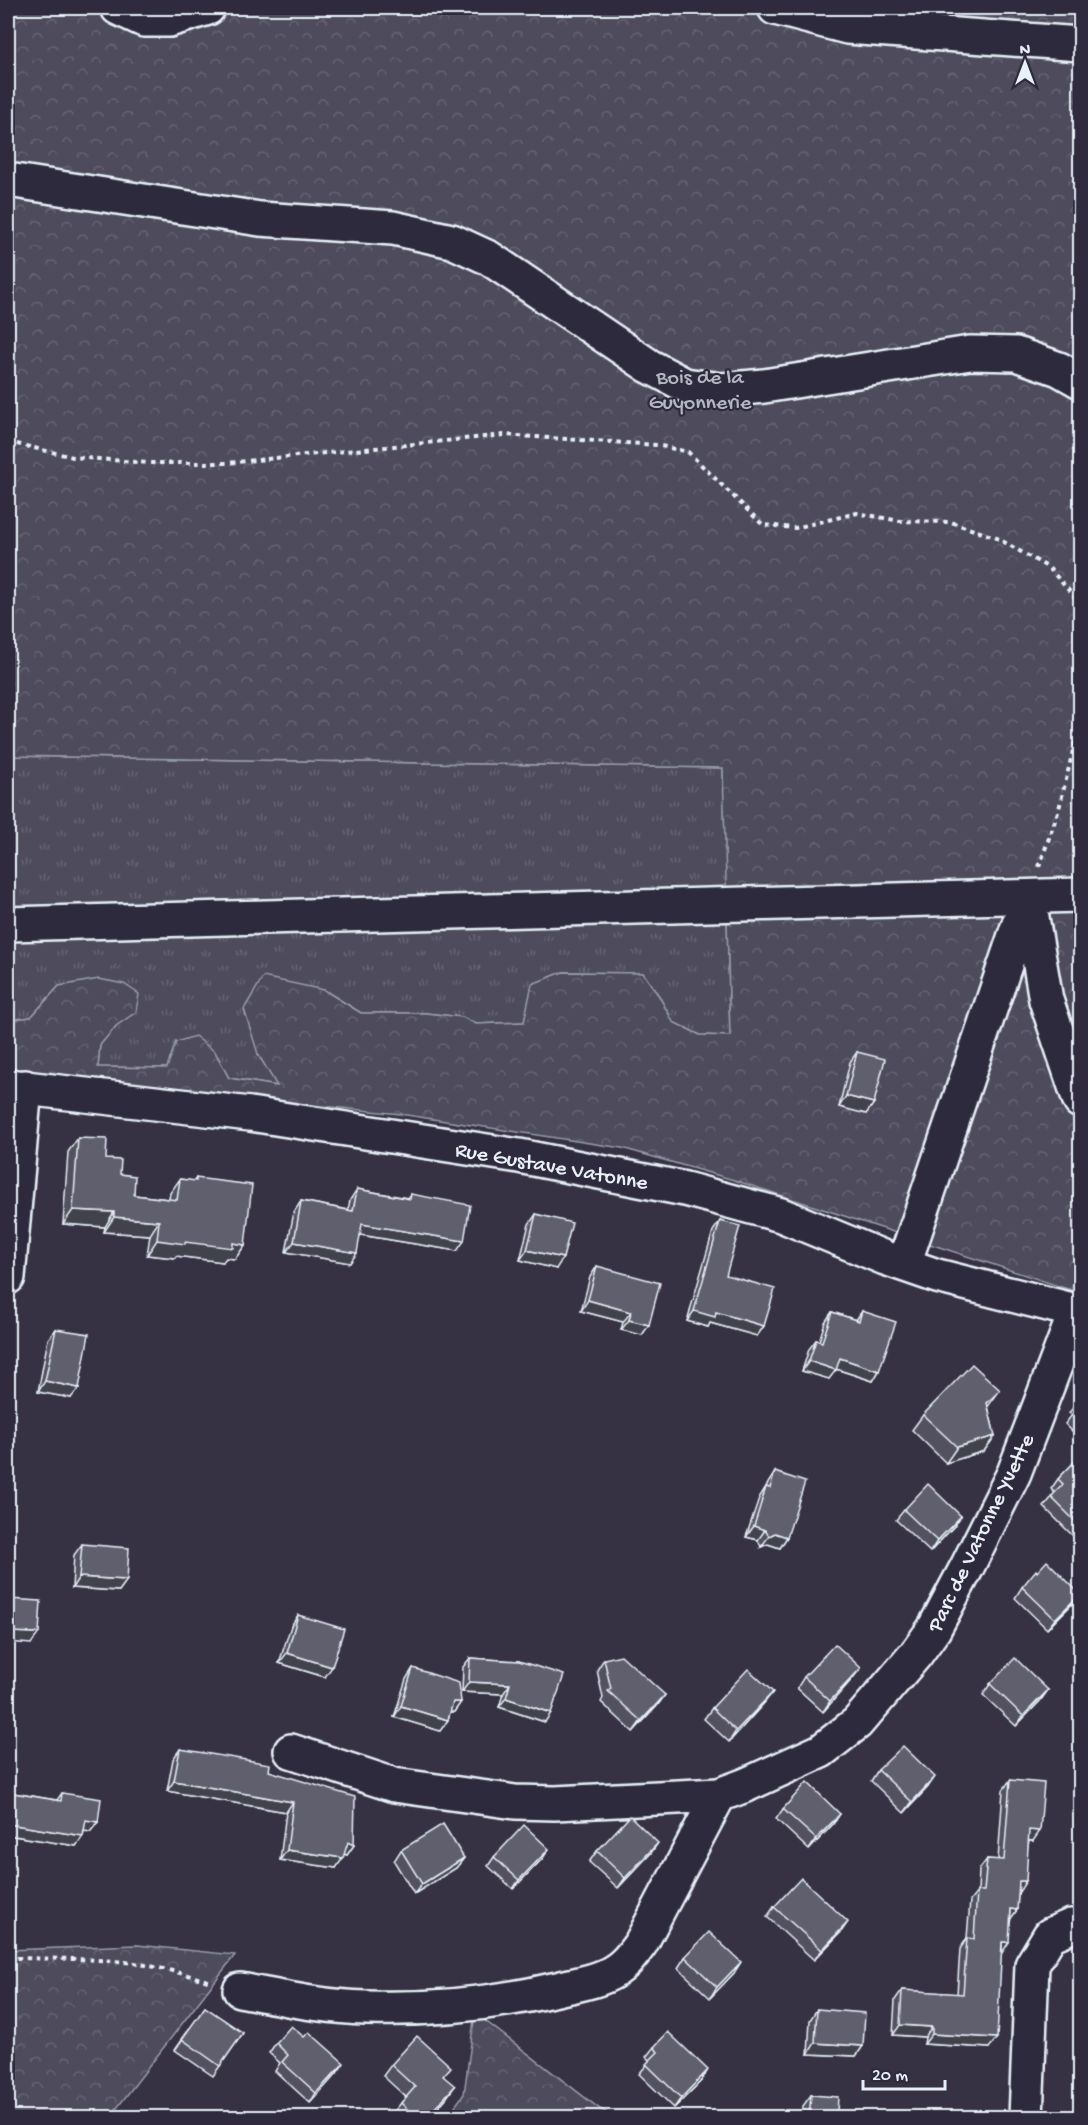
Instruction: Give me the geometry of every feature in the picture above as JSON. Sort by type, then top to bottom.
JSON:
[{"type":"street","points":[[118,8],[144,20],[169,20],[208,8]]},
{"type":"street","points":[[775,8],[847,27],[1080,44]]},
{"type":"street","points":[[8,180],[260,219],[393,228],[452,241],[489,258],[649,366],[685,385],[721,390],[764,386],[970,353],[1016,354],[1059,369],[1080,381]]},
{"type":"street","points":[[8,924],[1080,896]]},
{"type":"street","points":[[1028,897],[1046,1000],[1080,1101]]},
{"type":"street","points":[[904,1264],[1028,897]]},
{"type":"street","points":[[8,1277],[16,1087]]},
{"type":"street","name":"Rue Gustave Vatonne","points":[[16,1087],[250,1114],[519,1156],[663,1185],[781,1215],[829,1236],[938,1276],[1078,1311]]},
{"type":"street","name":"Parc de Vatonne Yvette","points":[[291,1751],[394,1785],[515,1803],[555,1803],[718,1795],[746,1785],[821,1751],[858,1724],[934,1629],[1014,1473],[1078,1311]]},
{"type":"street","points":[[240,1990],[366,2008],[436,2007],[486,2003],[530,1995],[606,1976],[627,1962],[641,1942],[718,1795]]},
{"type":"street","points":[[1026,2118],[1032,1965],[1050,1935],[1071,1926],[1080,1926]]},
{"type":"path","points":[[8,442],[73,457],[148,463],[227,463],[504,435],[657,445],[688,452],[763,525],[795,528],[857,513],[900,521],[951,522],[997,538],[1049,568],[1080,603]]},
{"type":"path","points":[[1028,897],[1059,808],[1080,730]]},
{"type":"path","points":[[8,1960],[16,1958],[85,1959],[134,1963],[165,1969],[240,1990]]},
{"type":"green space","name":"Bois de la Guyonnerie","points":[[8,8],[1080,8],[1080,1293],[734,1180],[622,1148],[400,1114],[129,1086],[8,1079],[8,1020],[31,1017],[59,986],[99,979],[124,984],[139,994],[136,1012],[116,1026],[100,1045],[98,1067],[167,1068],[176,1042],[195,1036],[215,1052],[229,1078],[277,1086],[258,1054],[244,1009],[263,977],[324,990],[361,1013],[425,1013],[462,1017],[476,1024],[524,1022],[532,984],[563,972],[643,973],[673,1022],[700,1035],[730,1036],[723,768],[8,756]]},
{"type":"green space","points":[[8,756],[723,768],[727,895],[8,914]]},
{"type":"green space","points":[[727,914],[730,1036],[700,1035],[673,1022],[643,973],[563,972],[533,984],[524,1022],[476,1024],[462,1017],[426,1013],[361,1013],[324,990],[258,1054],[278,1086],[229,1078],[215,1052],[176,1042],[167,1068],[98,1067],[100,1045],[116,1026],[136,1011],[59,986],[31,1017],[8,1020],[8,933]]},
{"type":"green space","points":[[137,1945],[235,1955],[110,2117],[8,2117],[8,1950]]},
{"type":"green space","points":[[475,2013],[600,2109],[615,2117],[446,2118],[464,2094]]},
{"type":"building","points":[[857,1052],[885,1059],[874,1103],[846,1096]]},
{"type":"building","points":[[78,1138],[107,1139],[106,1159],[121,1160],[120,1174],[135,1176],[134,1195],[177,1200],[180,1179],[196,1181],[196,1178],[252,1185],[245,1245],[233,1243],[233,1248],[157,1240],[159,1221],[114,1217],[114,1212],[73,1210]]},
{"type":"building","points":[[357,1189],[410,1199],[411,1194],[470,1205],[464,1241],[362,1224],[357,1253],[294,1242],[301,1201],[353,1211]]},
{"type":"building","points":[[536,1214],[572,1223],[563,1258],[527,1250]]},
{"type":"building","points":[[720,1221],[740,1226],[726,1275],[775,1289],[764,1326],[716,1312],[715,1317],[694,1311]]},
{"type":"building","points":[[597,1266],[660,1283],[649,1325],[629,1320],[631,1312],[588,1300]]},
{"type":"building","points":[[862,1311],[896,1322],[879,1371],[840,1358],[836,1370],[809,1361],[816,1340],[822,1342],[832,1312],[859,1321]]},
{"type":"building","points":[[56,1329],[89,1334],[79,1388],[45,1381]]},
{"type":"building","points":[[972,1364],[1000,1390],[987,1403],[995,1436],[957,1447],[923,1415]]},
{"type":"building","points":[[1080,1406],[1080,1422],[1073,1414]]},
{"type":"building","points":[[1080,1456],[1080,1526],[1051,1497],[1063,1484],[1058,1479]]},
{"type":"building","points":[[775,1472],[805,1482],[787,1537],[775,1533],[769,1536],[765,1530],[754,1526],[766,1487],[770,1488]]},
{"type":"building","points":[[928,1484],[961,1516],[937,1541],[904,1510]]},
{"type":"building","points":[[82,1544],[129,1548],[127,1580],[79,1577]]},
{"type":"building","points":[[1047,1561],[1080,1594],[1055,1619],[1022,1587]]},
{"type":"building","points":[[8,1599],[41,1601],[39,1633],[8,1632]]},
{"type":"building","points":[[298,1615],[344,1629],[332,1667],[287,1653]]},
{"type":"building","points":[[835,1644],[861,1668],[830,1701],[804,1677]]},
{"type":"building","points":[[621,1655],[665,1695],[641,1721],[608,1691],[611,1689],[604,1659]]},
{"type":"building","points":[[470,1658],[519,1661],[564,1675],[551,1713],[506,1698],[510,1684],[469,1682]]},
{"type":"building","points":[[1015,1658],[1048,1690],[1023,1716],[990,1684]]},
{"type":"building","points":[[413,1668],[459,1683],[461,1702],[453,1702],[448,1720],[401,1706]]},
{"type":"building","points":[[748,1669],[773,1692],[736,1731],[712,1708]]},
{"type":"building","points":[[903,1746],[935,1777],[912,1802],[878,1770]]},
{"type":"building","points":[[180,1749],[270,1764],[269,1771],[355,1797],[354,1845],[348,1842],[343,1858],[287,1850],[293,1802],[174,1781]]},
{"type":"building","points":[[1010,1780],[1044,1783],[1040,1831],[1029,1830],[1026,1881],[1019,1881],[1017,1910],[1011,1909],[1009,1942],[1002,1942],[997,2038],[932,2034],[932,2027],[900,2025],[902,1990],[963,1994],[967,1938],[974,1939],[977,1891],[984,1891],[987,1859],[1004,1860]]},
{"type":"building","points":[[807,1782],[840,1814],[816,1839],[783,1809]]},
{"type":"building","points":[[13,1793],[61,1801],[62,1793],[101,1799],[98,1822],[86,1820],[83,1836],[8,1824]]},
{"type":"building","points":[[630,1816],[658,1843],[625,1878],[597,1851]]},
{"type":"building","points":[[443,1824],[464,1858],[422,1884],[401,1850]]},
{"type":"building","points":[[524,1825],[549,1849],[519,1880],[494,1857]]},
{"type":"building","points":[[801,1878],[848,1922],[822,1950],[774,1907]]},
{"type":"building","points":[[709,1932],[741,1962],[717,1987],[685,1957]]},
{"type":"building","points":[[205,2007],[243,2033],[220,2066],[182,2039]]},
{"type":"building","points":[[817,2009],[865,2013],[863,2046],[815,2043]]},
{"type":"building","points":[[291,2026],[304,2037],[309,2032],[344,2063],[316,2093],[282,2062],[288,2055],[276,2043]]},
{"type":"building","points":[[668,2032],[708,2070],[681,2098],[646,2064],[658,2052],[654,2047]]},
{"type":"building","points":[[417,2036],[451,2067],[443,2076],[455,2086],[433,2110],[412,2114],[401,2103],[415,2087],[391,2065]]},
{"type":"building","points":[[811,2095],[838,2097],[837,2112],[844,2112],[844,2118],[809,2118]]}]
